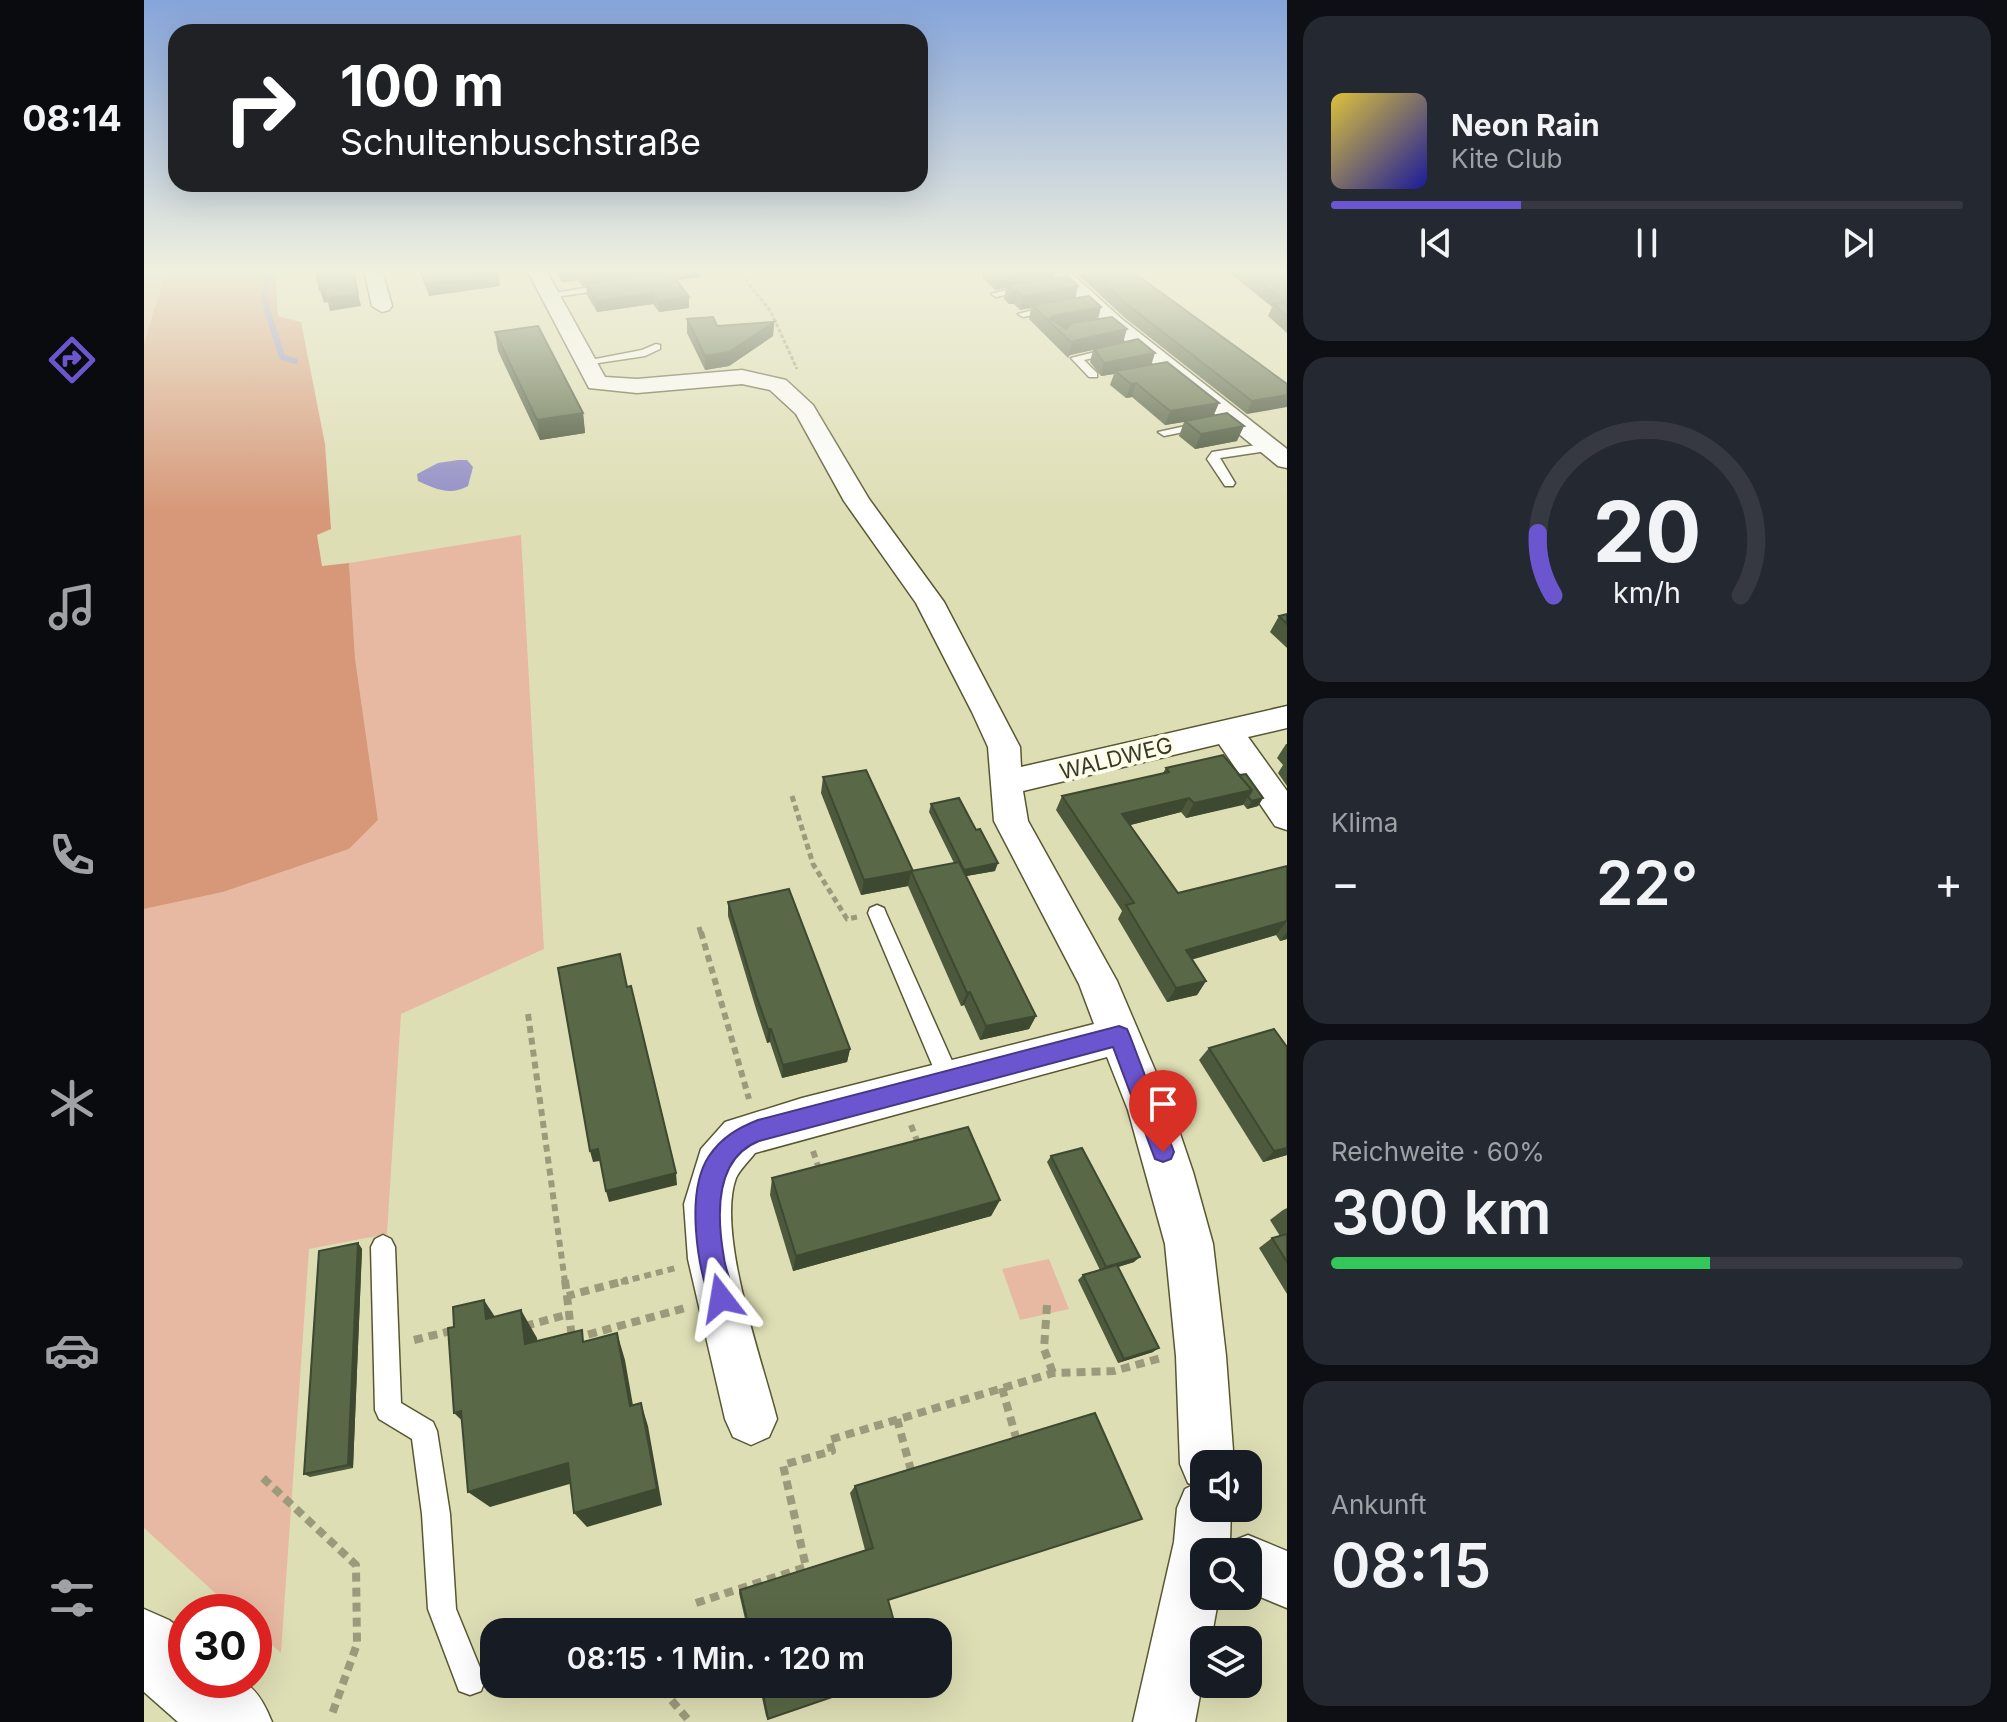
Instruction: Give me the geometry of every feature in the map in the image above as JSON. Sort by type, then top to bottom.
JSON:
[{"type":"street","points":[[579,350],[592,378],[607,385],[753,377],[778,385],[793,396],[817,428],[875,528],[930,602],[1004,747],[1011,821],[1073,933],[1150,1110],[1189,1244],[1201,1356],[1206,1450]]},
{"type":"street","points":[[1146,350],[1162,369],[1287,461]]},
{"type":"street","name":"WALDWEG","points":[[1005,783],[1287,717]]},
{"type":"street","points":[[1227,731],[1287,817]]},
{"type":"street","points":[[751,1419],[712,1259],[707,1204],[717,1164],[741,1137],[1119,1036]]},
{"type":"street","points":[[1262,1566],[1287,1580]]},
{"type":"street","points":[[1164,1722],[1198,1610]]},
{"type":"street","points":[[144,1645],[168,1665]]},
{"type":"street","points":[[207,1698],[235,1722]]},
{"type":"lane","points":[[585,362],[650,350]]},
{"type":"lane","points":[[1100,379],[1076,358],[1114,350]]},
{"type":"lane","points":[[1164,432],[1234,420]]},
{"type":"lane","points":[[1229,483],[1213,459],[1216,455],[1269,447]]},
{"type":"lane","points":[[877,913],[950,1081]]},
{"type":"lane","points":[[383,1247],[388,1410],[424,1431],[436,1514],[442,1609],[470,1680]]},
{"type":"path","points":[[789,350],[806,388],[793,396]]},
{"type":"path","points":[[792,796],[813,864],[836,905],[847,919],[877,913]]},
{"type":"path","points":[[699,927],[758,1130]]},
{"type":"path","points":[[528,1014],[572,1339],[640,1320]]},
{"type":"path","points":[[567,1296],[712,1259]]},
{"type":"path","points":[[1047,1305],[1044,1349],[1053,1373]]},
{"type":"path","points":[[508,1331],[569,1314]]},
{"type":"path","points":[[386,1347],[460,1328]]},
{"type":"path","points":[[696,1603],[806,1567],[783,1465],[832,1451],[829,1440],[1053,1373],[1114,1371],[1174,1354],[1201,1356]]},
{"type":"path","points":[[1002,1388],[1018,1442]]},
{"type":"path","points":[[897,1419],[912,1474]]},
{"type":"path","points":[[263,1478],[356,1565],[357,1644],[331,1717]]},
{"type":"path","points":[[670,1698],[690,1722]]},
{"type":"shaded area","points":[[144,350],[307,350],[325,444],[331,529],[317,535],[322,566],[349,563],[355,658],[378,820],[349,849],[223,892],[144,909]]},
{"type":"shaded area","points":[[467,460],[473,467],[468,486],[449,491],[418,481],[417,474],[438,463]]},
{"type":"shaded area","points":[[521,535],[544,949],[401,1014],[387,1234],[309,1249],[281,1653],[272,1645],[272,1594],[216,1594],[144,1528],[144,909],[223,892],[349,849],[378,820],[355,658],[349,563]]},
{"type":"shaded area","points":[[1049,1259],[1069,1309],[1020,1320],[1002,1269]]},
{"type":"building","points":[[504,350],[551,350],[583,413],[537,420]]},
{"type":"building","points":[[702,350],[731,350],[729,352],[705,356]]},
{"type":"building","points":[[1095,350],[1152,350],[1155,353],[1104,363]]},
{"type":"building","points":[[1186,350],[1241,350],[1287,384],[1287,395],[1252,401]]},
{"type":"building","points":[[1167,362],[1219,403],[1170,411],[1136,383],[1131,384],[1115,371]]},
{"type":"building","points":[[1227,413],[1244,426],[1201,434],[1185,421]]},
{"type":"building","points":[[1223,755],[1252,790],[1194,803],[1189,798],[1122,814],[1178,893],[1287,866],[1287,921],[1186,950],[1206,981],[1176,988],[1126,905],[1134,903],[1062,796],[1169,772],[1166,768]]},
{"type":"building","points":[[866,770],[913,871],[864,880],[823,777]]},
{"type":"building","points":[[1246,774],[1263,798],[1252,801],[1248,797],[1252,790],[1239,775]]},
{"type":"building","points":[[959,798],[998,863],[964,870],[931,804]]},
{"type":"building","points":[[959,862],[1036,1016],[986,1026],[970,992],[967,993],[911,871]]},
{"type":"building","points":[[789,889],[850,1049],[783,1065],[756,995],[728,902]]},
{"type":"building","points":[[620,954],[627,987],[631,986],[676,1173],[606,1191],[598,1149],[590,1151],[558,968]]},
{"type":"building","points":[[1274,1029],[1287,1047],[1287,1148],[1274,1151],[1209,1048]]},
{"type":"building","points":[[968,1127],[1000,1200],[796,1256],[772,1178]]},
{"type":"building","points":[[1082,1148],[1140,1257],[1106,1267],[1051,1156]]},
{"type":"building","points":[[1287,1234],[1287,1262],[1272,1238]]},
{"type":"building","points":[[358,1243],[348,1465],[304,1474],[319,1251]]},
{"type":"building","points":[[1117,1265],[1159,1348],[1124,1359],[1083,1275]]},
{"type":"building","points":[[484,1300],[486,1319],[521,1310],[525,1344],[582,1330],[583,1342],[617,1333],[630,1406],[641,1403],[657,1489],[574,1513],[568,1463],[468,1492],[461,1411],[454,1413],[448,1328],[454,1327],[453,1307]]},
{"type":"building","points":[[1095,1413],[1142,1519],[888,1600],[893,1618],[747,1618],[740,1590],[873,1548],[855,1486]]},
{"type":"building","points":[[764,1698],[829,1698],[768,1719]]},
{"type":"waterway","points":[[280,350],[282,357],[295,361]]},
{"type":"route","points":[[721,1298],[712,1259],[707,1204],[717,1164],[741,1137],[758,1130],[1119,1036],[1150,1110],[1163,1152]]}]
